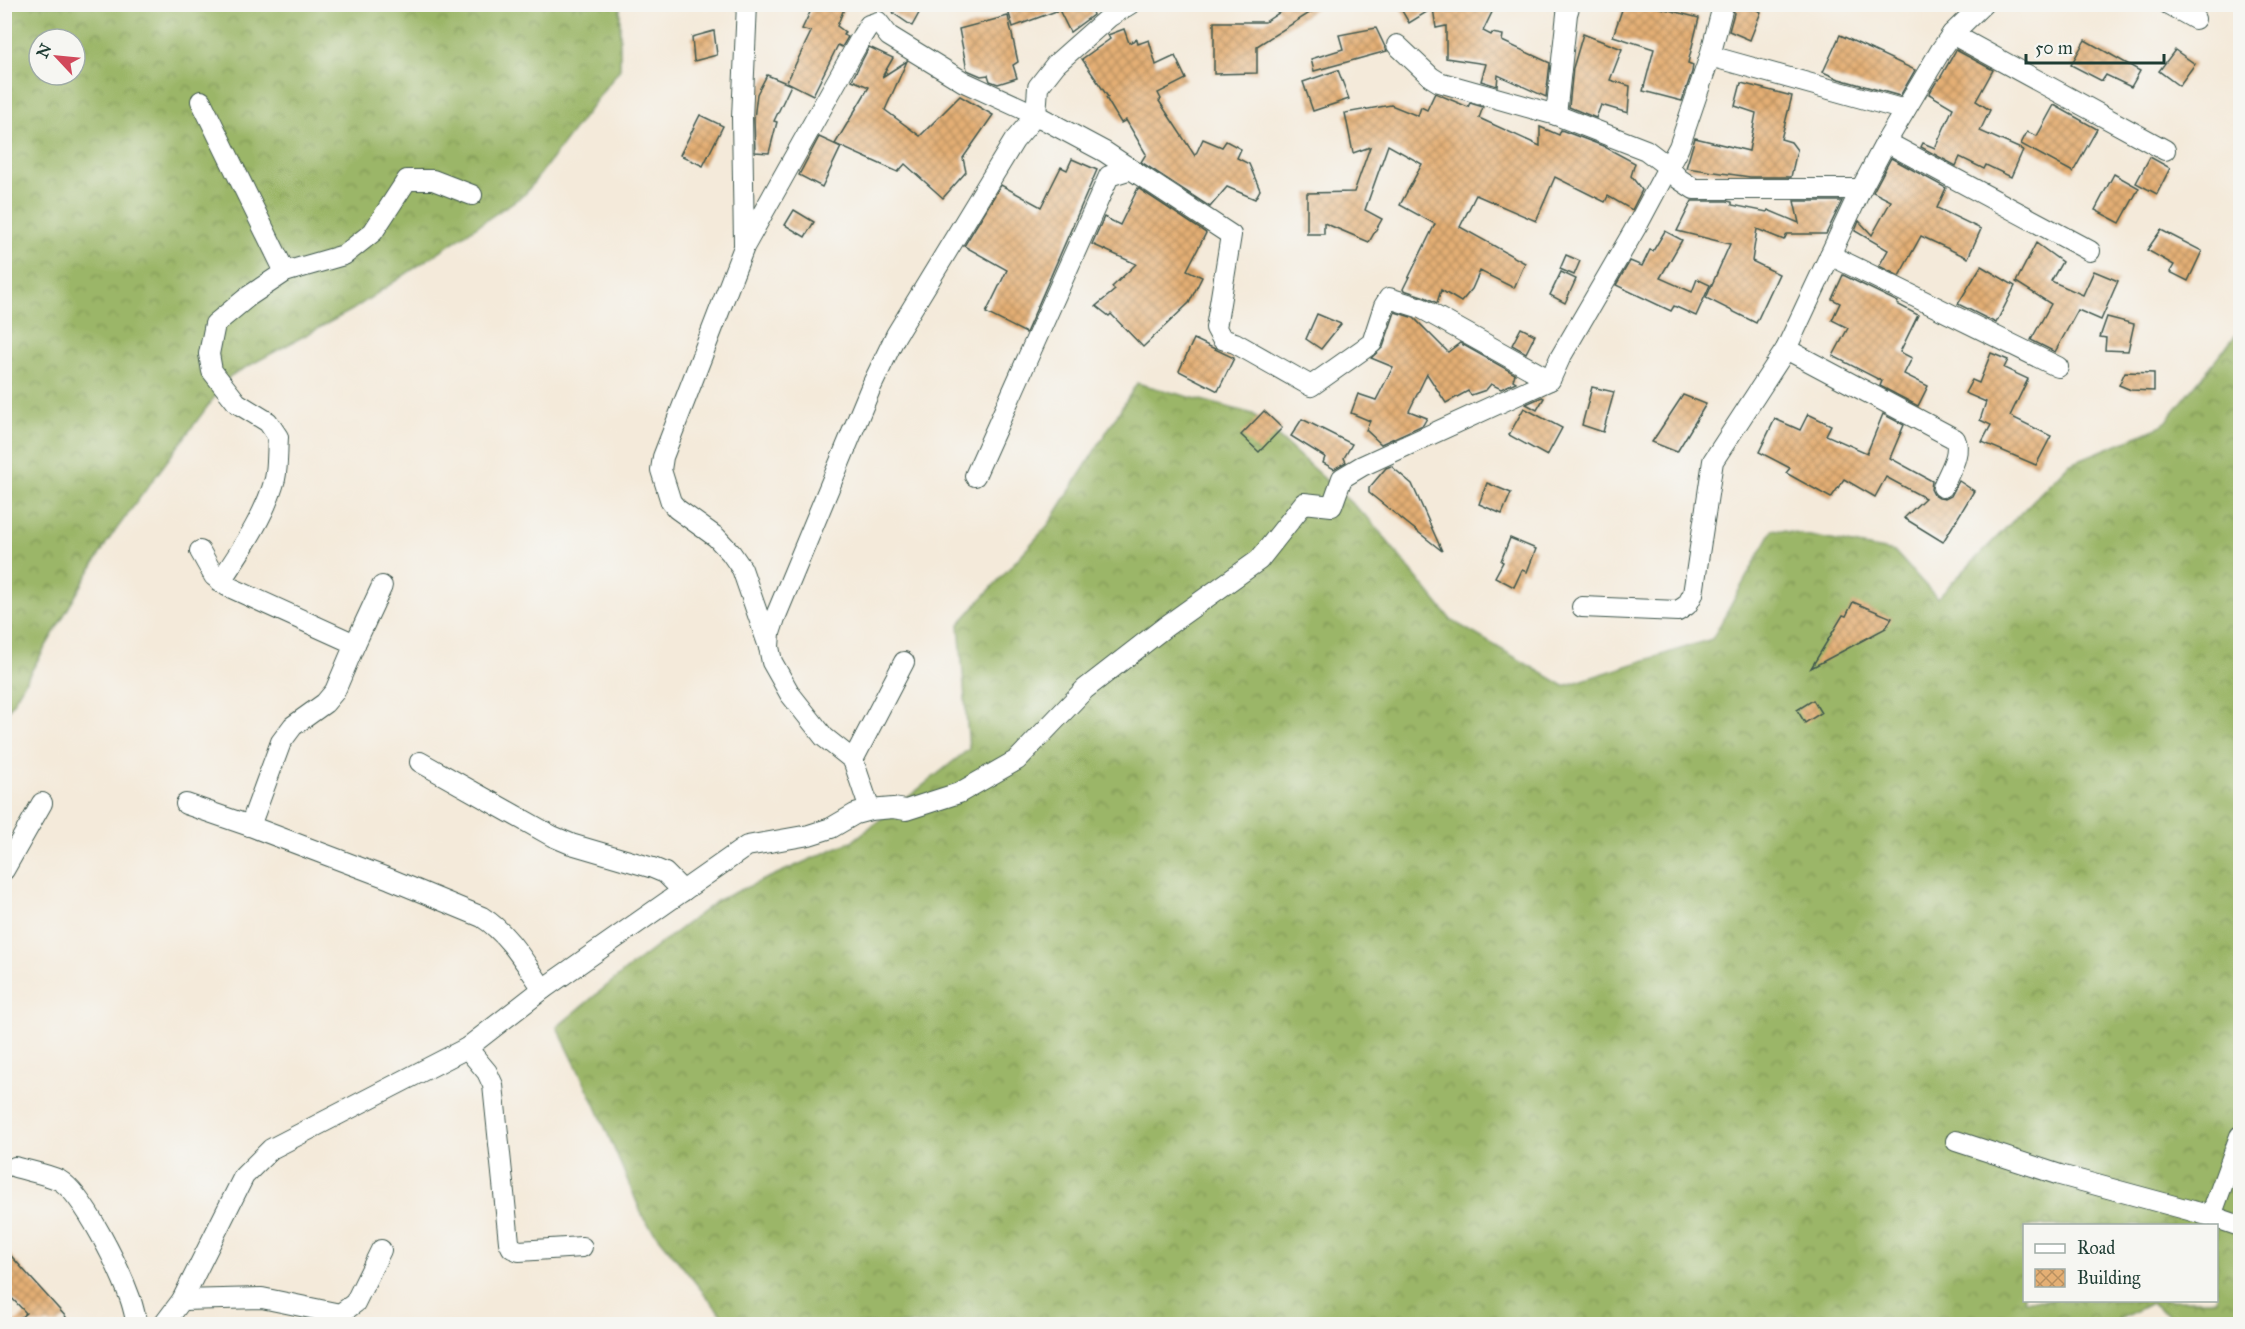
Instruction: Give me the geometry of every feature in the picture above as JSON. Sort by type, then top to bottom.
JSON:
[{"type":"street","points":[[744,247],[742,118],[747,4]]},
{"type":"street","points":[[769,647],[770,633],[775,618],[871,387],[896,335],[1014,141],[1036,116],[1038,87],[1056,64],[1109,17],[1130,4]]},
{"type":"street","points":[[1556,115],[1570,4]]},
{"type":"street","points":[[164,1324],[182,1300],[244,1176],[257,1160],[271,1149],[467,1048],[543,988],[747,846],[809,836],[831,828],[855,814],[870,810],[893,808],[906,810],[959,793],[1017,760],[1085,689],[1165,627],[1259,560],[1304,503],[1332,506],[1342,478],[1362,466],[1550,380],[1685,132],[1710,56],[1722,10],[1721,4]]},
{"type":"street","points":[[1582,607],[1678,611],[1688,605],[1693,594],[1713,461],[1786,349],[1861,189],[1886,142],[1952,34],[1983,4]]},
{"type":"street","points":[[2168,4],[2194,19]]},
{"type":"street","points":[[870,810],[853,760],[824,737],[790,694],[772,662],[742,569],[716,537],[677,509],[671,502],[661,470],[663,457],[744,247],[869,25],[878,22],[889,36],[941,69],[1105,152],[1231,235],[1216,328],[1222,339],[1234,343],[1311,386],[1372,343],[1384,306],[1389,298],[1421,308],[1550,380]]},
{"type":"street","points":[[1952,34],[2165,150]]},
{"type":"street","points":[[1397,45],[1439,82],[1556,115],[1646,150],[1667,166],[1678,179],[1694,189],[1861,189]]},
{"type":"street","points":[[1710,56],[1905,110]]},
{"type":"street","points":[[201,101],[285,272]]},
{"type":"street","points":[[1886,142],[2091,251]]},
{"type":"street","points":[[975,476],[1108,176],[1125,171],[1126,166]]},
{"type":"street","points":[[220,582],[244,546],[266,504],[275,477],[278,436],[268,422],[237,403],[213,371],[208,354],[215,324],[249,296],[285,272],[344,255],[373,232],[407,180],[433,180],[472,195]]},
{"type":"street","points":[[1830,255],[2058,367]]},
{"type":"street","points":[[1786,349],[1955,439],[1958,446],[1957,454],[1943,487]]},
{"type":"street","points":[[200,551],[220,582],[355,644]]},
{"type":"street","points":[[249,826],[281,742],[293,726],[326,703],[335,691],[382,586]]},
{"type":"street","points":[[853,760],[904,662]]},
{"type":"street","points":[[420,762],[552,836],[571,844],[653,868],[664,873],[683,891]]},
{"type":"street","points":[[4,870],[42,803]]},
{"type":"street","points":[[186,804],[390,879],[482,917],[506,937],[543,988]]},
{"type":"street","points":[[467,1048],[487,1072],[493,1085],[509,1242],[512,1248],[519,1251],[582,1247]]},
{"type":"street","points":[[2211,1216],[2241,1136]]},
{"type":"street","points":[[1956,1141],[2060,1175],[2241,1226]]},
{"type":"street","points":[[15,1167],[58,1180],[72,1190],[84,1205],[124,1283],[131,1300],[136,1324]]},
{"type":"street","points":[[182,1300],[262,1298],[340,1314],[355,1303],[381,1250]]},
{"type":"green space","points":[[5,5],[620,5],[620,69],[525,194],[352,310],[230,376],[107,542],[5,716]]},
{"type":"green space","points":[[2240,330],[2240,1324],[2180,1324],[2151,1303],[2110,1324],[729,1324],[644,1219],[595,1104],[557,1027],[626,970],[718,900],[854,840],[969,749],[959,624],[1049,524],[1137,383],[1253,414],[1370,520],[1451,620],[1564,686],[1712,639],[1773,529],[1895,552],[1937,598],[2069,464],[2162,426]]},
{"type":"building","points":[[814,4],[846,4],[837,26],[845,32],[843,35],[848,37],[842,47],[838,45],[813,95],[787,82],[811,32],[802,29]]},
{"type":"building","points":[[900,4],[924,4],[912,26],[893,13]]},
{"type":"building","points":[[1006,4],[1090,4],[1093,15],[1070,32],[1059,10],[1013,27]]},
{"type":"building","points":[[1275,4],[1324,4],[1257,46],[1257,73],[1214,74],[1214,22],[1265,22],[1280,12]]},
{"type":"building","points":[[1398,4],[1496,4],[1483,31],[1491,35],[1492,33],[1503,35],[1502,41],[1550,63],[1546,97],[1498,75],[1497,86],[1481,81],[1486,64],[1446,58],[1446,26],[1436,28],[1433,8],[1409,23]]},
{"type":"building","points":[[1624,4],[1658,4],[1657,7],[1699,18],[1688,63],[1693,65],[1692,72],[1682,101],[1643,91],[1654,49],[1613,36]]},
{"type":"building","points":[[1733,4],[1744,4],[1761,12],[1750,40],[1729,31],[1734,13]]},
{"type":"building","points":[[1008,16],[1018,62],[1013,65],[1017,78],[998,84],[990,81],[988,75],[981,76],[967,70],[959,29]]},
{"type":"building","points":[[1376,28],[1387,51],[1314,71],[1311,59],[1343,49],[1339,35]]},
{"type":"building","points":[[1124,29],[1129,43],[1137,39],[1138,44],[1149,40],[1156,65],[1175,56],[1186,79],[1158,93],[1161,99],[1159,101],[1195,156],[1203,139],[1222,147],[1226,141],[1241,149],[1237,158],[1249,164],[1260,190],[1255,199],[1227,187],[1210,207],[1141,162],[1146,154],[1126,120],[1121,123],[1106,98],[1108,97],[1082,59],[1110,39],[1108,35]]},
{"type":"building","points":[[714,31],[717,55],[694,61],[692,37]]},
{"type":"building","points":[[1583,34],[1622,49],[1610,80],[1630,86],[1628,113],[1601,105],[1596,118],[1569,107],[1573,68]]},
{"type":"building","points":[[1840,35],[1915,70],[1900,96],[1839,79],[1823,72]]},
{"type":"building","points":[[2085,40],[2140,71],[2131,87],[2106,75],[2102,81],[2071,65]]},
{"type":"building","points":[[869,47],[893,58],[882,77],[907,61],[885,110],[920,136],[960,96],[993,115],[963,158],[966,172],[943,198],[905,164],[898,172],[835,144],[869,87],[852,80]]},
{"type":"building","points":[[1956,50],[1993,70],[1976,101],[1990,110],[1980,131],[2023,150],[2011,177],[1986,165],[1984,169],[1960,157],[1956,166],[1921,147],[1923,143],[1935,148],[1953,108],[1929,94]]},
{"type":"building","points":[[2175,50],[2195,64],[2179,86],[2159,71]]},
{"type":"building","points":[[1338,70],[1349,99],[1313,111],[1303,82]]},
{"type":"building","points":[[767,75],[791,85],[774,121],[777,122],[769,153],[755,152],[754,119],[757,94]]},
{"type":"building","points":[[1741,83],[1792,96],[1781,139],[1791,142],[1797,150],[1791,177],[1750,177],[1686,168],[1695,138],[1749,151],[1756,113],[1735,106]]},
{"type":"building","points":[[1435,93],[1468,107],[1470,103],[1483,107],[1479,118],[1540,146],[1540,127],[1559,135],[1561,130],[1603,146],[1635,163],[1631,176],[1642,190],[1632,210],[1608,196],[1605,202],[1555,177],[1536,221],[1476,195],[1460,227],[1525,263],[1514,288],[1480,271],[1472,289],[1461,302],[1441,290],[1437,303],[1403,289],[1435,224],[1400,205],[1422,164],[1388,145],[1365,210],[1382,219],[1369,242],[1324,223],[1324,234],[1307,234],[1307,193],[1354,192],[1370,147],[1353,153],[1345,113],[1391,105],[1418,116],[1421,107],[1427,110]]},
{"type":"building","points":[[2054,105],[2097,129],[2073,172],[2021,144],[2027,132],[2037,136]]},
{"type":"building","points":[[700,115],[723,126],[703,166],[680,155]]},
{"type":"building","points":[[819,137],[841,147],[822,187],[799,175]]},
{"type":"building","points":[[2150,157],[2170,168],[2157,194],[2136,183]]},
{"type":"building","points":[[1891,158],[1946,188],[1937,208],[1981,229],[1968,258],[1921,236],[1899,276],[1879,266],[1888,250],[1855,231],[1859,221],[1872,235],[1891,201],[1873,192]]},
{"type":"building","points":[[1072,159],[1097,170],[1026,333],[986,313],[1007,270],[964,246],[1001,185],[1041,207],[1061,167],[1067,170]]},
{"type":"building","points":[[2114,174],[2139,188],[2120,223],[2095,210]]},
{"type":"building","points":[[1138,188],[1206,233],[1187,270],[1202,277],[1189,303],[1143,347],[1111,314],[1109,316],[1096,306],[1115,290],[1112,287],[1136,264],[1092,244],[1104,217],[1120,225]]},
{"type":"building","points":[[1692,201],[1732,202],[1732,205],[1767,212],[1768,210],[1799,223],[1794,201],[1842,201],[1826,234],[1787,234],[1784,240],[1757,229],[1752,261],[1779,274],[1756,323],[1706,298],[1730,244],[1677,231]]},
{"type":"building","points":[[794,210],[814,222],[805,237],[785,225]]},
{"type":"building","points":[[2161,230],[2202,251],[2188,281],[2170,272],[2174,265],[2147,250]]},
{"type":"building","points":[[1665,231],[1682,240],[1660,278],[1692,292],[1697,279],[1710,285],[1696,316],[1674,306],[1671,311],[1616,285],[1630,261],[1642,266],[1650,250],[1653,251]]},
{"type":"building","points":[[2036,243],[2062,262],[2051,281],[2083,295],[2094,271],[2118,281],[2101,320],[2078,310],[2055,352],[2031,340],[2051,304],[2016,282]]},
{"type":"building","points":[[1566,255],[1580,261],[1574,275],[1560,269]]},
{"type":"building","points":[[1981,266],[2015,286],[1996,323],[1958,304]]},
{"type":"building","points":[[1561,272],[1576,279],[1565,303],[1550,295]]},
{"type":"building","points":[[1843,275],[1898,302],[1897,304],[1918,315],[1900,352],[1912,358],[1904,374],[1928,386],[1918,406],[1880,386],[1882,381],[1833,356],[1848,328],[1832,320],[1840,303],[1832,299]]},
{"type":"building","points":[[1395,312],[1414,318],[1448,352],[1460,343],[1515,374],[1513,380],[1516,382],[1501,389],[1491,384],[1486,390],[1471,395],[1468,391],[1446,403],[1427,374],[1409,411],[1427,418],[1423,425],[1381,444],[1366,430],[1370,421],[1351,413],[1358,394],[1376,400],[1393,367],[1371,358],[1383,347]]},
{"type":"building","points":[[1317,314],[1341,324],[1321,349],[1306,339]]},
{"type":"building","points":[[2107,317],[2134,324],[2128,351],[2105,350],[2106,338],[2100,337]]},
{"type":"building","points":[[1521,328],[1535,335],[1526,353],[1512,345]]},
{"type":"building","points":[[1194,339],[1234,358],[1218,391],[1179,371]]},
{"type":"building","points":[[1991,353],[2008,360],[2004,368],[2028,379],[2010,416],[2051,436],[2036,465],[1982,442],[1991,425],[1980,420],[1986,402],[1965,393],[1972,380],[1979,383]]},
{"type":"building","points":[[2125,372],[2154,373],[2154,391],[2131,390],[2119,385]]},
{"type":"building","points":[[1592,387],[1614,392],[1603,432],[1582,425]]},
{"type":"building","points":[[1683,395],[1706,404],[1677,452],[1652,442]]},
{"type":"building","points":[[1544,398],[1537,410],[1526,404]]},
{"type":"building","points":[[1524,408],[1562,428],[1547,456],[1509,435]]},
{"type":"building","points":[[1264,411],[1282,428],[1259,452],[1241,435]]},
{"type":"building","points":[[1808,414],[1831,425],[1826,435],[1867,453],[1883,414],[1904,425],[1890,458],[1932,481],[1931,489],[1939,498],[1945,499],[1951,496],[1959,481],[1974,491],[1943,542],[1904,518],[1925,498],[1886,477],[1875,497],[1844,479],[1831,498],[1786,473],[1790,468],[1759,452],[1775,419],[1800,430]]},
{"type":"building","points":[[1302,419],[1352,444],[1344,458],[1346,462],[1334,469],[1323,463],[1325,457],[1291,436]]},
{"type":"building","points":[[1391,466],[1412,484],[1442,551],[1369,493],[1369,488],[1386,468]]},
{"type":"building","points":[[1487,483],[1511,493],[1502,514],[1479,504]]},
{"type":"building","points":[[1510,538],[1536,549],[1527,572],[1522,570],[1514,587],[1495,577],[1503,562],[1501,561]]},
{"type":"building","points":[[1853,602],[1892,618],[1886,628],[1811,668],[1843,615],[1846,616]]},
{"type":"building","points":[[1813,700],[1821,713],[1805,723],[1797,710]]},
{"type":"building","points":[[4,1248],[66,1317],[58,1324],[13,1324],[26,1313],[4,1290]]}]
